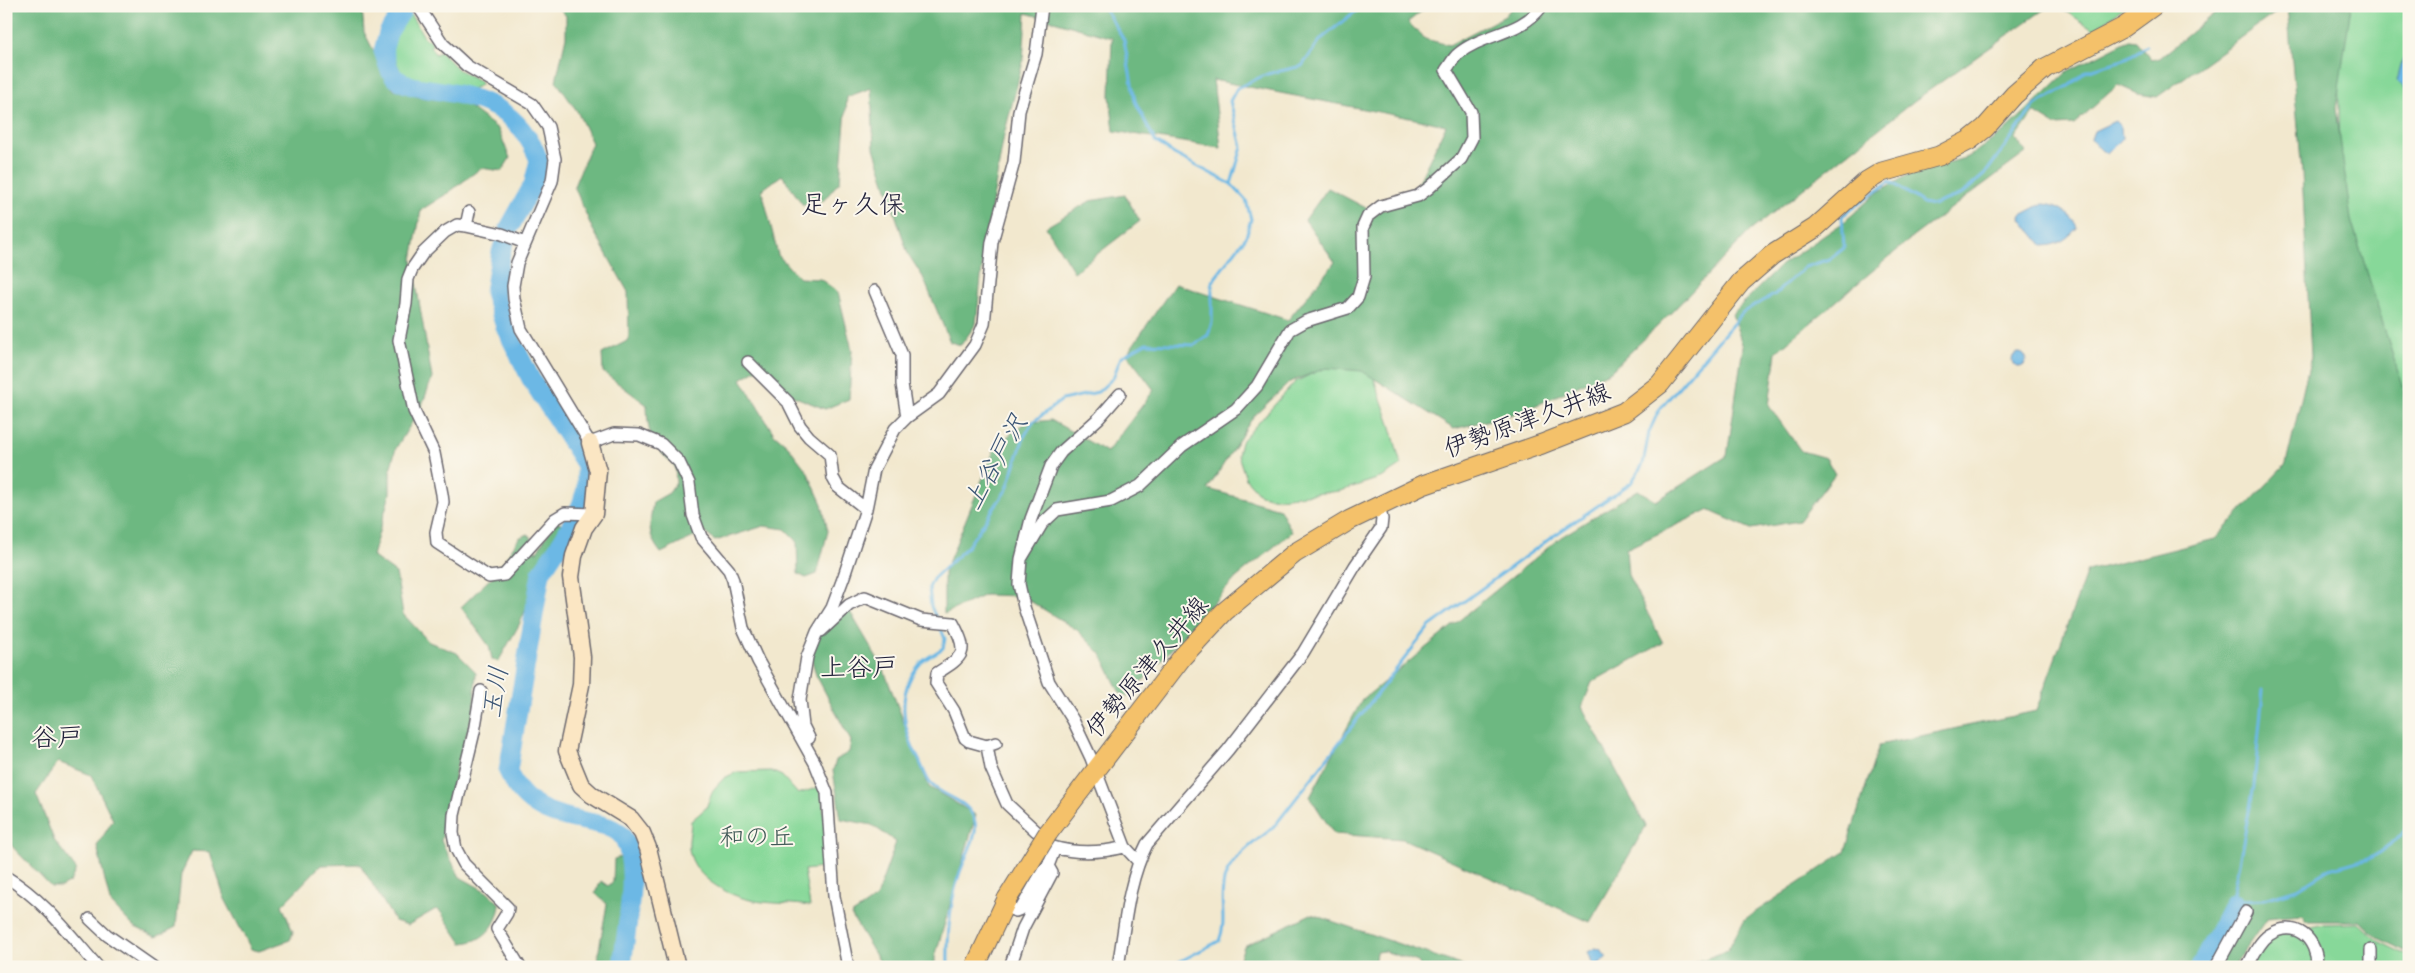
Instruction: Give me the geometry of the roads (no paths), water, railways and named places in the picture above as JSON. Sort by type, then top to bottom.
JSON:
[{"type":"main road","name":"伊勢原津久井線","points":[[975,967],[1003,907],[1095,770],[1183,656],[1224,612],[1295,552],[1350,520],[1423,485],[1542,444],[1624,412],[1660,384],[1741,282],[1772,255],[1815,228],[1867,181],[1889,170],[1939,156],[1970,140],[1985,128],[2014,95],[2045,68],[2092,45],[2149,10]]},
{"type":"street","points":[[821,777],[822,761],[803,726],[800,700],[808,657],[817,632],[832,608],[866,509],[874,469],[880,453],[895,429],[907,416],[939,394],[975,345],[984,324],[992,242],[1014,162],[1019,111],[1036,54],[1042,6]]},
{"type":"street","points":[[1021,559],[1042,524],[1057,510],[1111,501],[1140,486],[1182,446],[1236,409],[1257,386],[1290,330],[1306,321],[1348,308],[1358,297],[1364,277],[1363,227],[1368,216],[1381,206],[1418,196],[1429,188],[1461,159],[1472,138],[1471,112],[1446,70],[1457,54],[1484,40],[1516,28],[1537,13],[1542,6]]},
{"type":"street","points":[[419,7],[440,40],[453,53],[467,66],[532,104],[548,127],[555,159],[552,181],[525,243],[515,270],[513,286],[516,313],[522,328],[590,442],[598,472],[589,515],[574,556],[571,577],[582,657],[581,685],[567,751],[580,785],[592,795],[631,819],[642,833],[648,848],[676,967]]},
{"type":"street","points":[[466,226],[469,212]]},
{"type":"street","points":[[525,243],[506,235],[457,225],[445,232],[423,253],[412,268],[408,279],[406,304],[398,340],[414,411],[434,453],[442,494],[443,502],[435,537],[441,547],[489,578],[494,578],[504,575],[555,519],[565,513],[589,515]]},
{"type":"street","points":[[875,291],[902,356],[902,384],[907,416]]},
{"type":"street","points":[[748,362],[788,402],[800,426],[809,437],[830,455],[833,478],[838,487],[866,509]]},
{"type":"street","points":[[1120,394],[1100,418],[1061,452],[1051,466],[1031,519],[1021,559],[1019,584],[1024,607],[1044,670],[1054,693],[1073,720],[1125,847],[1138,861]]},
{"type":"street","points":[[590,442],[614,434],[638,435],[661,444],[679,462],[689,484],[693,515],[701,537],[729,570],[734,580],[743,628],[758,661],[821,777],[829,806],[834,896],[848,967]]},
{"type":"street","points":[[1118,967],[1138,861],[1147,844],[1228,750],[1303,653],[1355,566],[1381,528],[1382,519],[1379,505]]},
{"type":"street","points":[[817,632],[825,630],[849,604],[865,597],[921,620],[954,623],[963,641],[963,648],[954,663],[937,673],[936,683],[954,710],[965,738],[969,741],[992,745],[990,768],[1007,804],[1048,839],[1085,853],[1104,852],[1125,847]]},
{"type":"street","points":[[481,691],[474,732],[454,815],[453,834],[456,849],[464,864],[508,908],[508,913],[497,929],[520,967]]},
{"type":"street","points":[[1010,967],[1023,928],[1052,873],[1048,866],[1048,839]]},
{"type":"street","points":[[1003,907],[1016,911],[1021,908],[1042,870],[1048,866]]},
{"type":"street","points":[[6,877],[22,886],[45,907],[98,967]]},
{"type":"street","points":[[2216,967],[2246,912]]},
{"type":"street","points":[[90,919],[107,935],[153,967]]},
{"type":"street","points":[[2246,967],[2267,936],[2281,929],[2291,929],[2304,934],[2309,939],[2313,944],[2318,967]]},
{"type":"street","points":[[2371,950],[2371,967]]},
{"type":"water","points":[[2409,57],[2409,105],[2408,91],[2397,81],[2403,58]]},
{"type":"water","points":[[2115,121],[2121,127],[2122,139],[2107,154],[2091,139],[2094,131]]},
{"type":"water","points":[[2042,204],[2053,206],[2068,214],[2077,228],[2062,241],[2043,246],[2020,218],[2021,215]]},
{"type":"water","points":[[2016,353],[2022,353],[2026,360],[2022,367],[2016,367],[2012,363],[2012,357]]},
{"type":"water","points":[[1595,948],[1600,949],[1607,958],[1594,967],[1588,952]]},
{"type":"waterway","name":"玉川","points":[[405,6],[388,33],[383,51],[393,76],[410,85],[470,97],[499,109],[521,129],[531,143],[539,160],[533,185],[509,228],[501,252],[494,292],[505,327],[531,379],[586,465],[586,489],[581,505],[564,538],[541,573],[508,771],[520,791],[535,805],[552,813],[603,825],[615,830],[624,839],[629,852],[631,884],[622,967]]},
{"type":"waterway","name":"上谷戸沢","points":[[936,618],[931,606],[929,588],[933,579],[968,546],[1007,489],[1024,437],[1033,422],[1062,400],[1098,392],[1113,378],[1121,357],[1146,343],[1194,345],[1208,335],[1212,322],[1212,282],[1246,237],[1251,219],[1246,200],[1231,184],[1174,154],[1155,141],[1135,101],[1124,40],[1103,6]]},
{"type":"waterway","points":[[1231,184],[1242,147],[1230,101],[1237,88],[1267,74],[1302,66],[1321,39],[1362,6]]},
{"type":"waterway","points":[[1169,967],[1219,941],[1223,927],[1223,886],[1229,868],[1242,853],[1273,828],[1429,627],[1552,537],[1631,483],[1643,464],[1649,432],[1659,410],[1743,312],[1774,295],[1805,267],[1830,259],[1844,248],[1842,216],[1890,181],[1923,203],[1933,205],[1962,194],[1985,174],[2035,105],[2070,85],[2086,71],[2123,60],[2147,46]]},
{"type":"waterway","name":"上谷戸沢","points":[[939,624],[945,639],[943,648],[923,661],[913,674],[907,686],[904,712],[909,738],[930,783],[962,803],[972,814],[976,827],[955,887],[949,927],[948,967]]},
{"type":"waterway","points":[[2263,690],[2254,786],[2232,898],[2233,903],[2240,900],[2264,899],[2297,889],[2329,869],[2373,857],[2401,836],[2409,827]]},
{"type":"waterway","points":[[2200,967],[2233,903]]},
{"type":"district","name":"足ヶ久保","points":[[853,204]]},
{"type":"district","name":"上谷戸","points":[[859,667]]},
{"type":"district","name":"谷戸","points":[[57,737]]},
{"type":"park label","name":"和の丘","points":[[757,837]]}]
